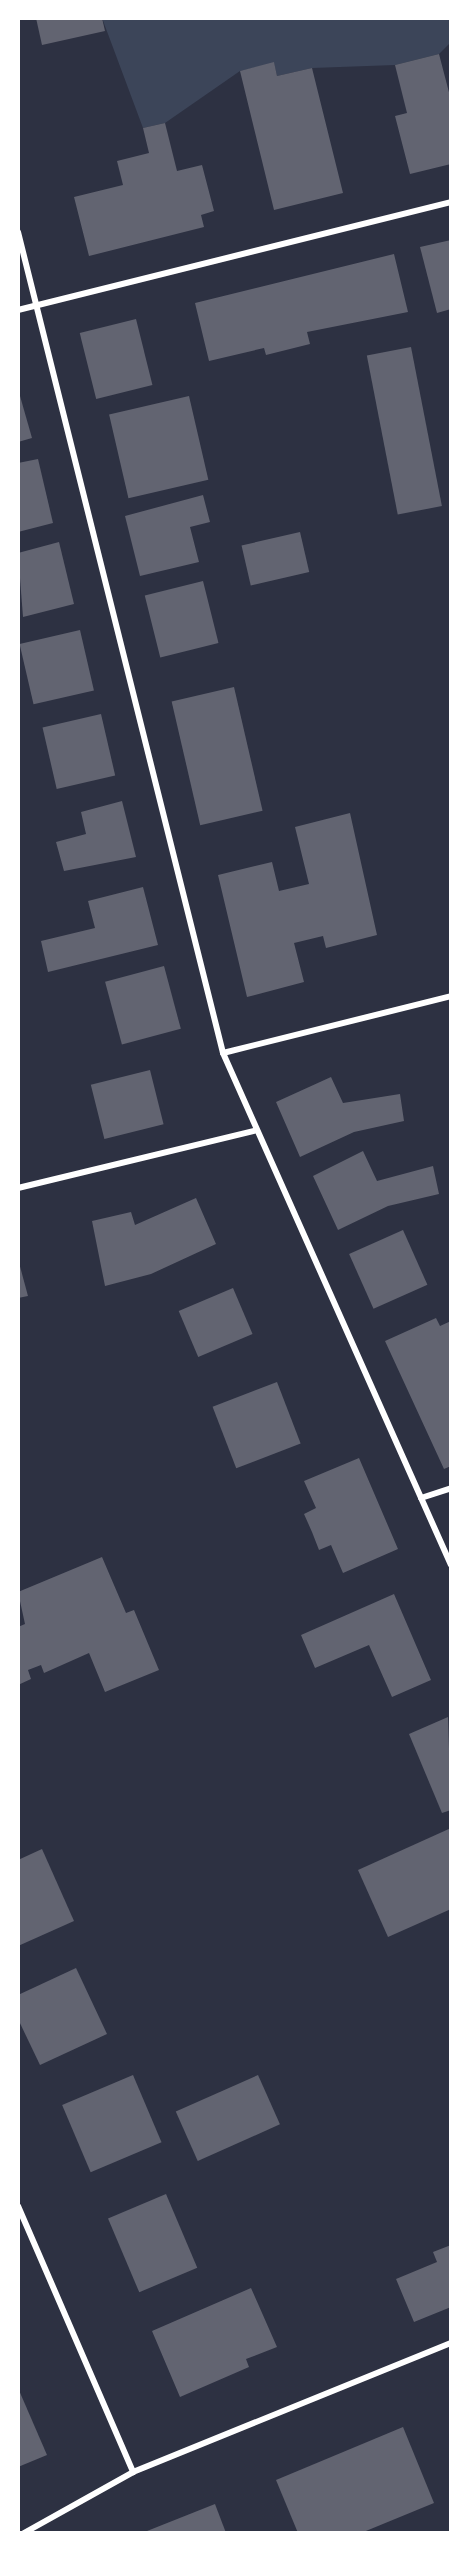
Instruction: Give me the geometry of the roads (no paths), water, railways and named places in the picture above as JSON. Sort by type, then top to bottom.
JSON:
[{"type":"street","points":[[18,310],[451,202]]},
{"type":"street","points":[[18,232],[223,1053],[254,1131],[451,1565]]},
{"type":"street","points":[[223,1053],[451,996]]},
{"type":"street","points":[[18,1188],[254,1131]]},
{"type":"street","points":[[421,1498],[451,1488]]},
{"type":"street","points":[[18,2206],[133,2472]]},
{"type":"street","points":[[24,2533],[133,2472],[451,2343]]}]
